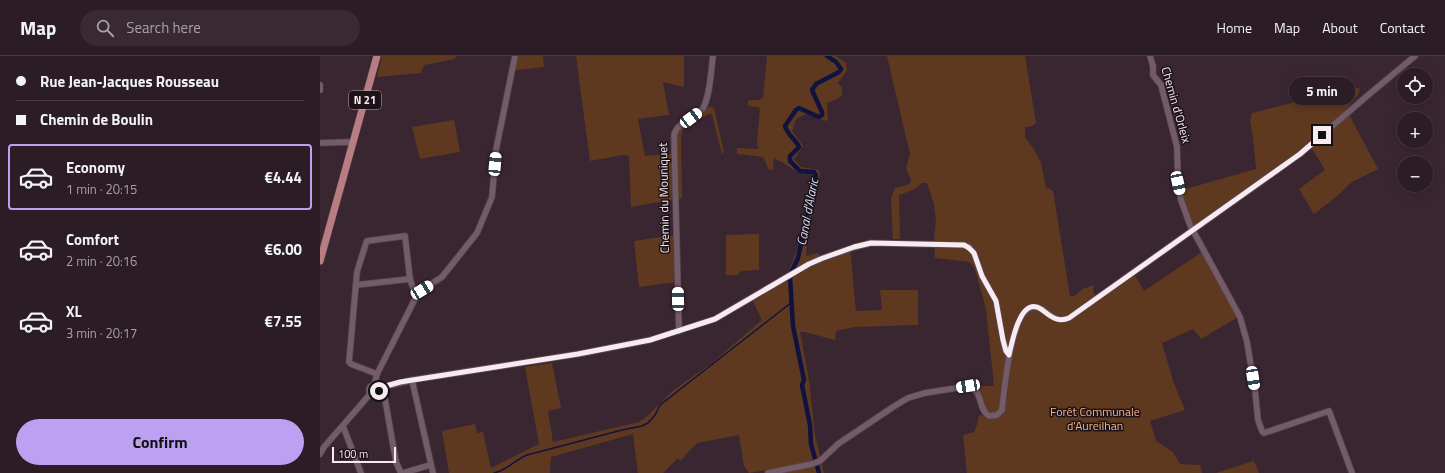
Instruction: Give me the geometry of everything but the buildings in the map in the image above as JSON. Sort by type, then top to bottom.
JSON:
[{"type":"main road","name":"N 21","points":[[320,261],[377,56]]},
{"type":"street","points":[[320,454],[324,447],[371,393],[374,394],[377,388],[377,374],[416,297],[422,290],[442,277],[477,233],[492,196],[496,150],[515,56]]},
{"type":"street","name":"Chemin du Mouniquet","points":[[679,330],[674,135],[677,126],[691,118],[703,108],[708,92],[713,56]]},
{"type":"street","name":"Chemin d'Orleix","points":[[1150,56],[1153,66],[1153,76],[1161,85],[1177,146],[1178,183],[1185,213],[1240,317],[1247,342],[1255,390],[1258,420],[1262,431],[1264,433],[1329,411],[1352,473]]},
{"type":"street","points":[[768,473],[820,461],[838,444],[893,407],[917,395],[968,386],[978,391],[985,413],[989,416],[997,415],[1002,410],[1009,355],[1019,318],[1029,308],[1040,309],[1055,319],[1064,320],[1069,318],[1300,154],[1416,56]]},
{"type":"street","points":[[320,85],[320,90]]},
{"type":"street","points":[[320,143],[348,142],[353,144]]},
{"type":"street","points":[[377,374],[349,362],[357,272],[367,241],[405,236],[410,279],[416,297]]},
{"type":"street","points":[[371,393],[370,388],[377,388],[412,380],[578,354],[650,340],[715,319],[791,274],[823,258],[854,247],[871,243],[964,245],[969,248],[974,253],[982,276],[996,301],[1003,340],[1006,351],[1009,355]]},
{"type":"street","points":[[356,285],[410,279]]},
{"type":"street","points":[[412,380],[433,473]]},
{"type":"street","points":[[377,388],[385,398],[396,462],[402,473],[430,465]]},
{"type":"street","points":[[343,426],[360,473]]},
{"type":"green space","points":[[382,56],[456,56],[455,59],[424,65],[421,73],[377,77]]},
{"type":"green space","points":[[512,56],[543,56],[544,67],[509,71]]},
{"type":"green space","points":[[576,56],[684,56],[684,87],[663,82],[669,115],[638,119],[645,156],[670,154],[675,150],[678,134],[684,124],[709,107],[714,108],[724,152],[722,154],[712,115],[710,113],[683,129],[681,136],[682,198],[631,207],[629,156],[623,155],[590,161]]},
{"type":"green space","points":[[767,56],[836,56],[846,63],[847,70],[838,83],[842,87],[842,95],[827,103],[828,119],[826,121],[806,114],[796,119],[792,131],[803,146],[794,159],[801,167],[819,170],[820,175],[809,224],[806,256],[818,253],[820,256],[850,247],[856,311],[882,310],[880,290],[918,290],[918,325],[855,327],[836,331],[835,340],[800,332],[809,380],[815,435],[824,473],[774,473],[773,469],[749,473],[744,466],[739,435],[697,443],[680,461],[678,458],[663,473],[638,473],[633,434],[551,457],[550,473],[449,473],[442,431],[475,424],[477,433],[483,432],[491,468],[539,444],[525,367],[552,363],[561,408],[548,411],[553,442],[639,422],[675,389],[712,363],[762,320],[753,301],[764,295],[763,288],[789,271],[797,249],[814,175],[808,173],[804,174],[774,158],[773,169],[769,170],[763,157],[737,154],[737,148],[758,149],[757,141],[760,110],[759,107],[748,106],[748,101],[763,98]]},
{"type":"green space","name":"Forêt Communale d'Aureilhan","points":[[887,56],[1025,56],[1036,123],[1032,126],[1025,127],[1025,138],[1034,149],[1041,163],[1046,187],[1053,191],[1070,296],[1074,296],[1083,289],[1093,285],[1095,296],[1132,270],[1144,291],[1202,252],[1238,317],[1201,339],[1193,329],[1162,343],[1173,381],[1185,410],[1150,421],[1156,441],[1173,452],[1180,464],[1200,465],[1202,473],[967,473],[963,435],[974,432],[979,415],[991,418],[997,417],[1001,414],[1006,404],[1009,381],[1004,383],[1000,409],[995,413],[986,410],[979,389],[976,386],[994,386],[986,309],[975,269],[970,262],[935,258],[934,241],[936,220],[934,204],[927,183],[922,183],[913,190],[899,195],[900,239],[893,239],[891,198],[895,188],[910,184],[911,180],[906,168],[910,154]]},
{"type":"green space","points":[[1354,87],[1360,89],[1358,95],[1346,109],[1378,169],[1352,182],[1314,214],[1299,189],[1325,170],[1311,147],[1301,150],[1193,227],[1186,211],[1182,190],[1256,169],[1250,121],[1252,113]]},
{"type":"green space","points":[[454,120],[460,152],[420,159],[412,127]]},
{"type":"green space","points":[[759,234],[759,270],[741,271],[738,275],[726,275],[726,235]]},
{"type":"green space","points":[[674,235],[676,282],[639,287],[634,241]]},
{"type":"green space","points":[[1253,461],[1259,473],[1216,473]]},
{"type":"waterway","name":"Canal d'Alaric","points":[[819,473],[811,444],[810,425],[802,385],[804,380],[793,326],[790,277],[798,258],[816,176],[814,172],[800,171],[790,161],[790,156],[799,147],[785,126],[799,108],[819,117],[822,115],[812,90],[816,84],[839,72],[841,69],[836,62],[827,56]]},
{"type":"waterway","points":[[494,473],[503,470],[527,455],[642,426],[648,423],[655,415],[660,405],[792,302]]},
{"type":"route","points":[[379,391],[379,388],[429,376],[578,354],[650,340],[715,319],[809,264],[844,250],[871,243],[964,245],[969,248],[974,253],[982,276],[996,301],[1003,340],[1006,351],[1009,355],[1019,318],[1026,310],[1037,307],[1055,319],[1064,320],[1069,318],[1300,154],[1322,135]]}]
